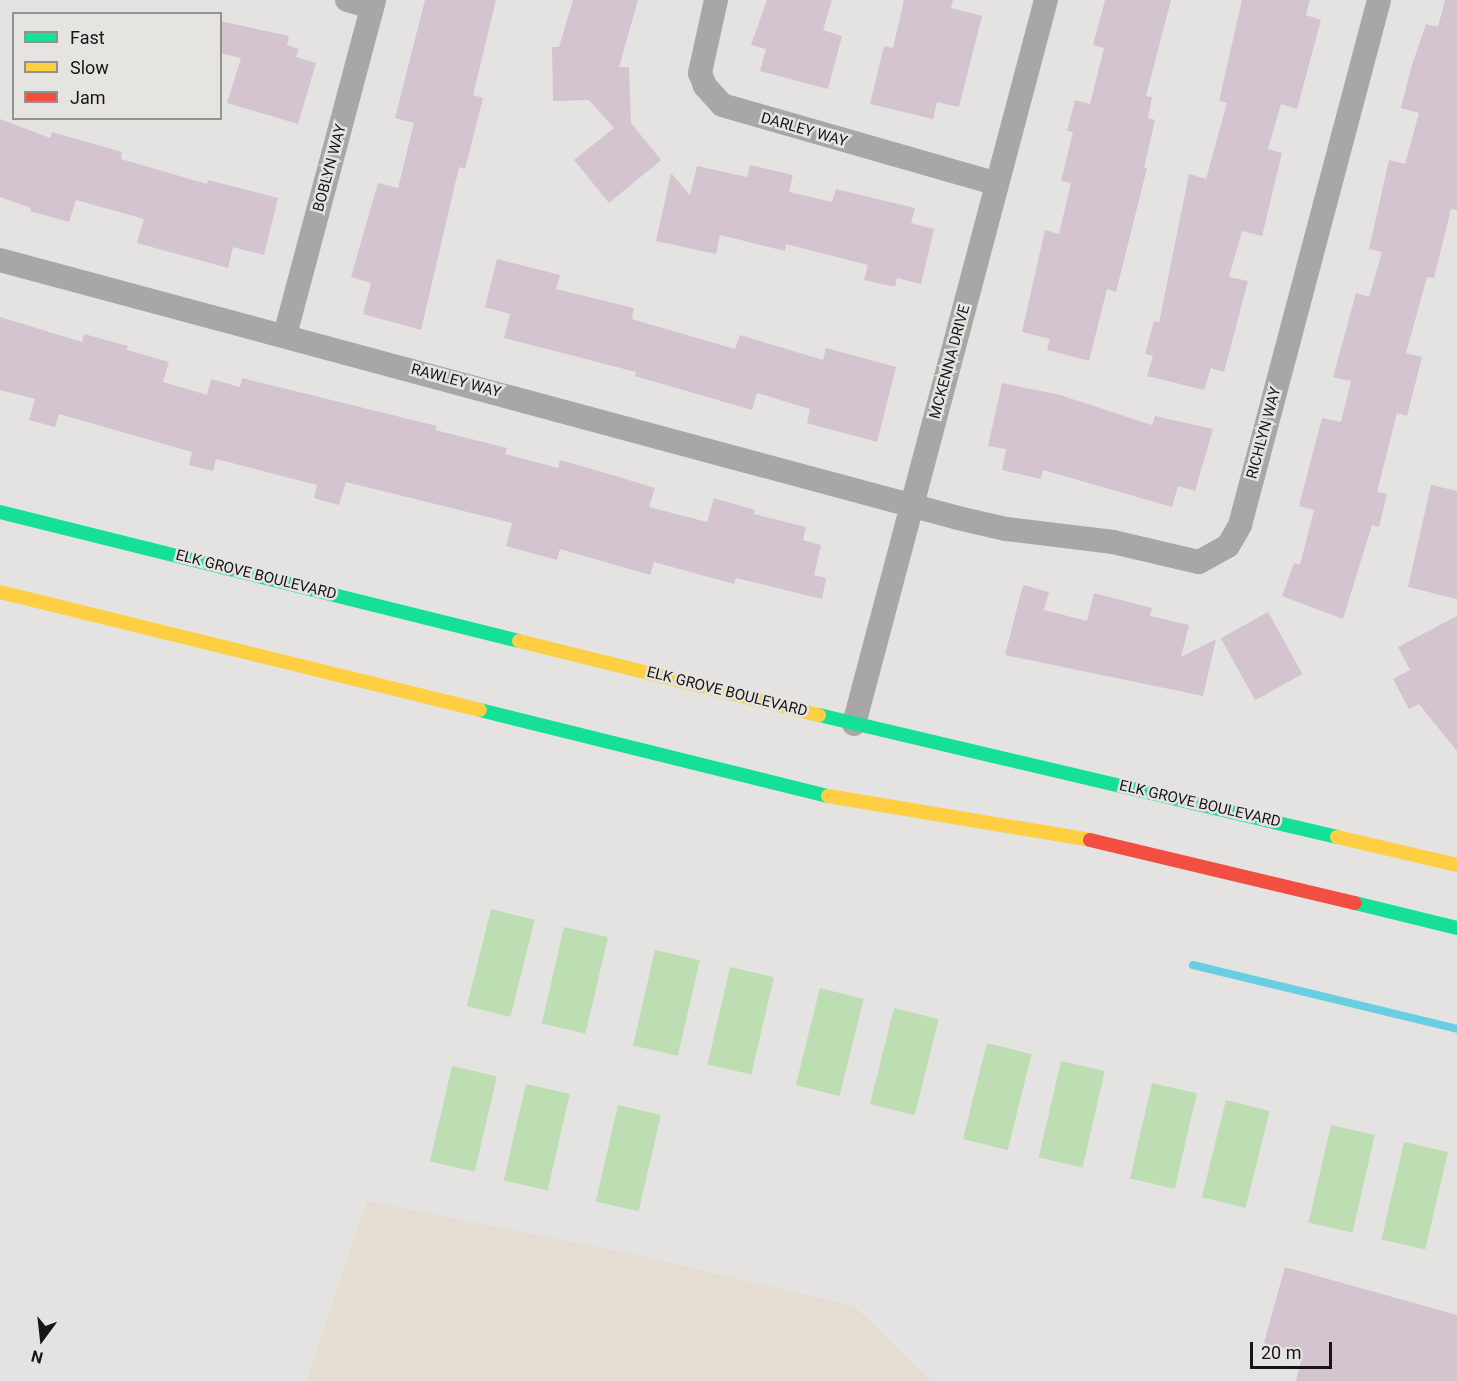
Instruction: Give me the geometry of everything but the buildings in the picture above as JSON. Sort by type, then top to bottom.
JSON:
[{"type":"main road","name":"ELK GROVE BOULEVARD","points":[[0,512],[854,724],[1457,865]]},
{"type":"main road","points":[[0,592],[827,795],[1103,842],[1457,928]]},
{"type":"street","points":[[347,0],[373,3]]},
{"type":"street","name":"DARLEY WAY","points":[[716,0],[700,73],[705,86],[722,105],[997,184]]},
{"type":"street","name":"MCKENNA DRIVE","points":[[854,724],[1046,0]]},
{"type":"street","name":"RICHLYN WAY","points":[[912,506],[1006,529],[1113,542],[1190,562],[1207,560],[1228,546],[1240,525],[1379,0]]},
{"type":"street","name":"BOBLYN WAY","points":[[285,335],[373,3]]},
{"type":"street","name":"RAWLEY WAY","points":[[0,260],[285,335],[912,506]]},
{"type":"shaded area","points":[[367,1201],[637,1255],[854,1306],[931,1381],[307,1381]]},
{"type":"green space","points":[[491,909],[535,920],[510,1017],[467,1006]]},
{"type":"green space","points":[[564,927],[608,937],[586,1034],[542,1023]]},
{"type":"green space","points":[[655,950],[700,960],[678,1056],[633,1045]]},
{"type":"green space","points":[[730,967],[774,977],[751,1075],[708,1064]]},
{"type":"green space","points":[[820,988],[864,999],[839,1096],[796,1085]]},
{"type":"green space","points":[[894,1008],[939,1019],[915,1115],[870,1104]]},
{"type":"green space","points":[[987,1043],[1032,1054],[1008,1150],[963,1139]]},
{"type":"green space","points":[[1061,1061],[1105,1071],[1083,1168],[1039,1157]]},
{"type":"green space","points":[[452,1066],[497,1076],[475,1172],[430,1161]]},
{"type":"green space","points":[[1152,1083],[1197,1093],[1175,1189],[1130,1178]]},
{"type":"green space","points":[[526,1084],[570,1094],[548,1191],[504,1180]]},
{"type":"green space","points":[[1226,1100],[1270,1111],[1245,1208],[1202,1197]]},
{"type":"green space","points":[[618,1105],[661,1115],[639,1211],[596,1201]]},
{"type":"green space","points":[[1331,1125],[1375,1135],[1352,1233],[1309,1222]]},
{"type":"green space","points":[[1404,1142],[1448,1152],[1425,1250],[1382,1239]]},
{"type":"waterway","points":[[1193,965],[1457,1029]]},
{"type":"traffic: fast","points":[[0,512],[519,641]]},
{"type":"traffic: fast","points":[[480,710],[828,796]]},
{"type":"traffic: fast","points":[[819,715],[1337,837]]},
{"type":"traffic: fast","points":[[1355,903],[1457,928]]},
{"type":"traffic: slow","points":[[0,592],[480,710]]},
{"type":"traffic: slow","points":[[519,641],[819,715]]},
{"type":"traffic: slow","points":[[828,796],[1090,840]]},
{"type":"traffic: slow","points":[[1337,837],[1457,865]]},
{"type":"traffic: jam","points":[[1090,840],[1355,903]]}]
